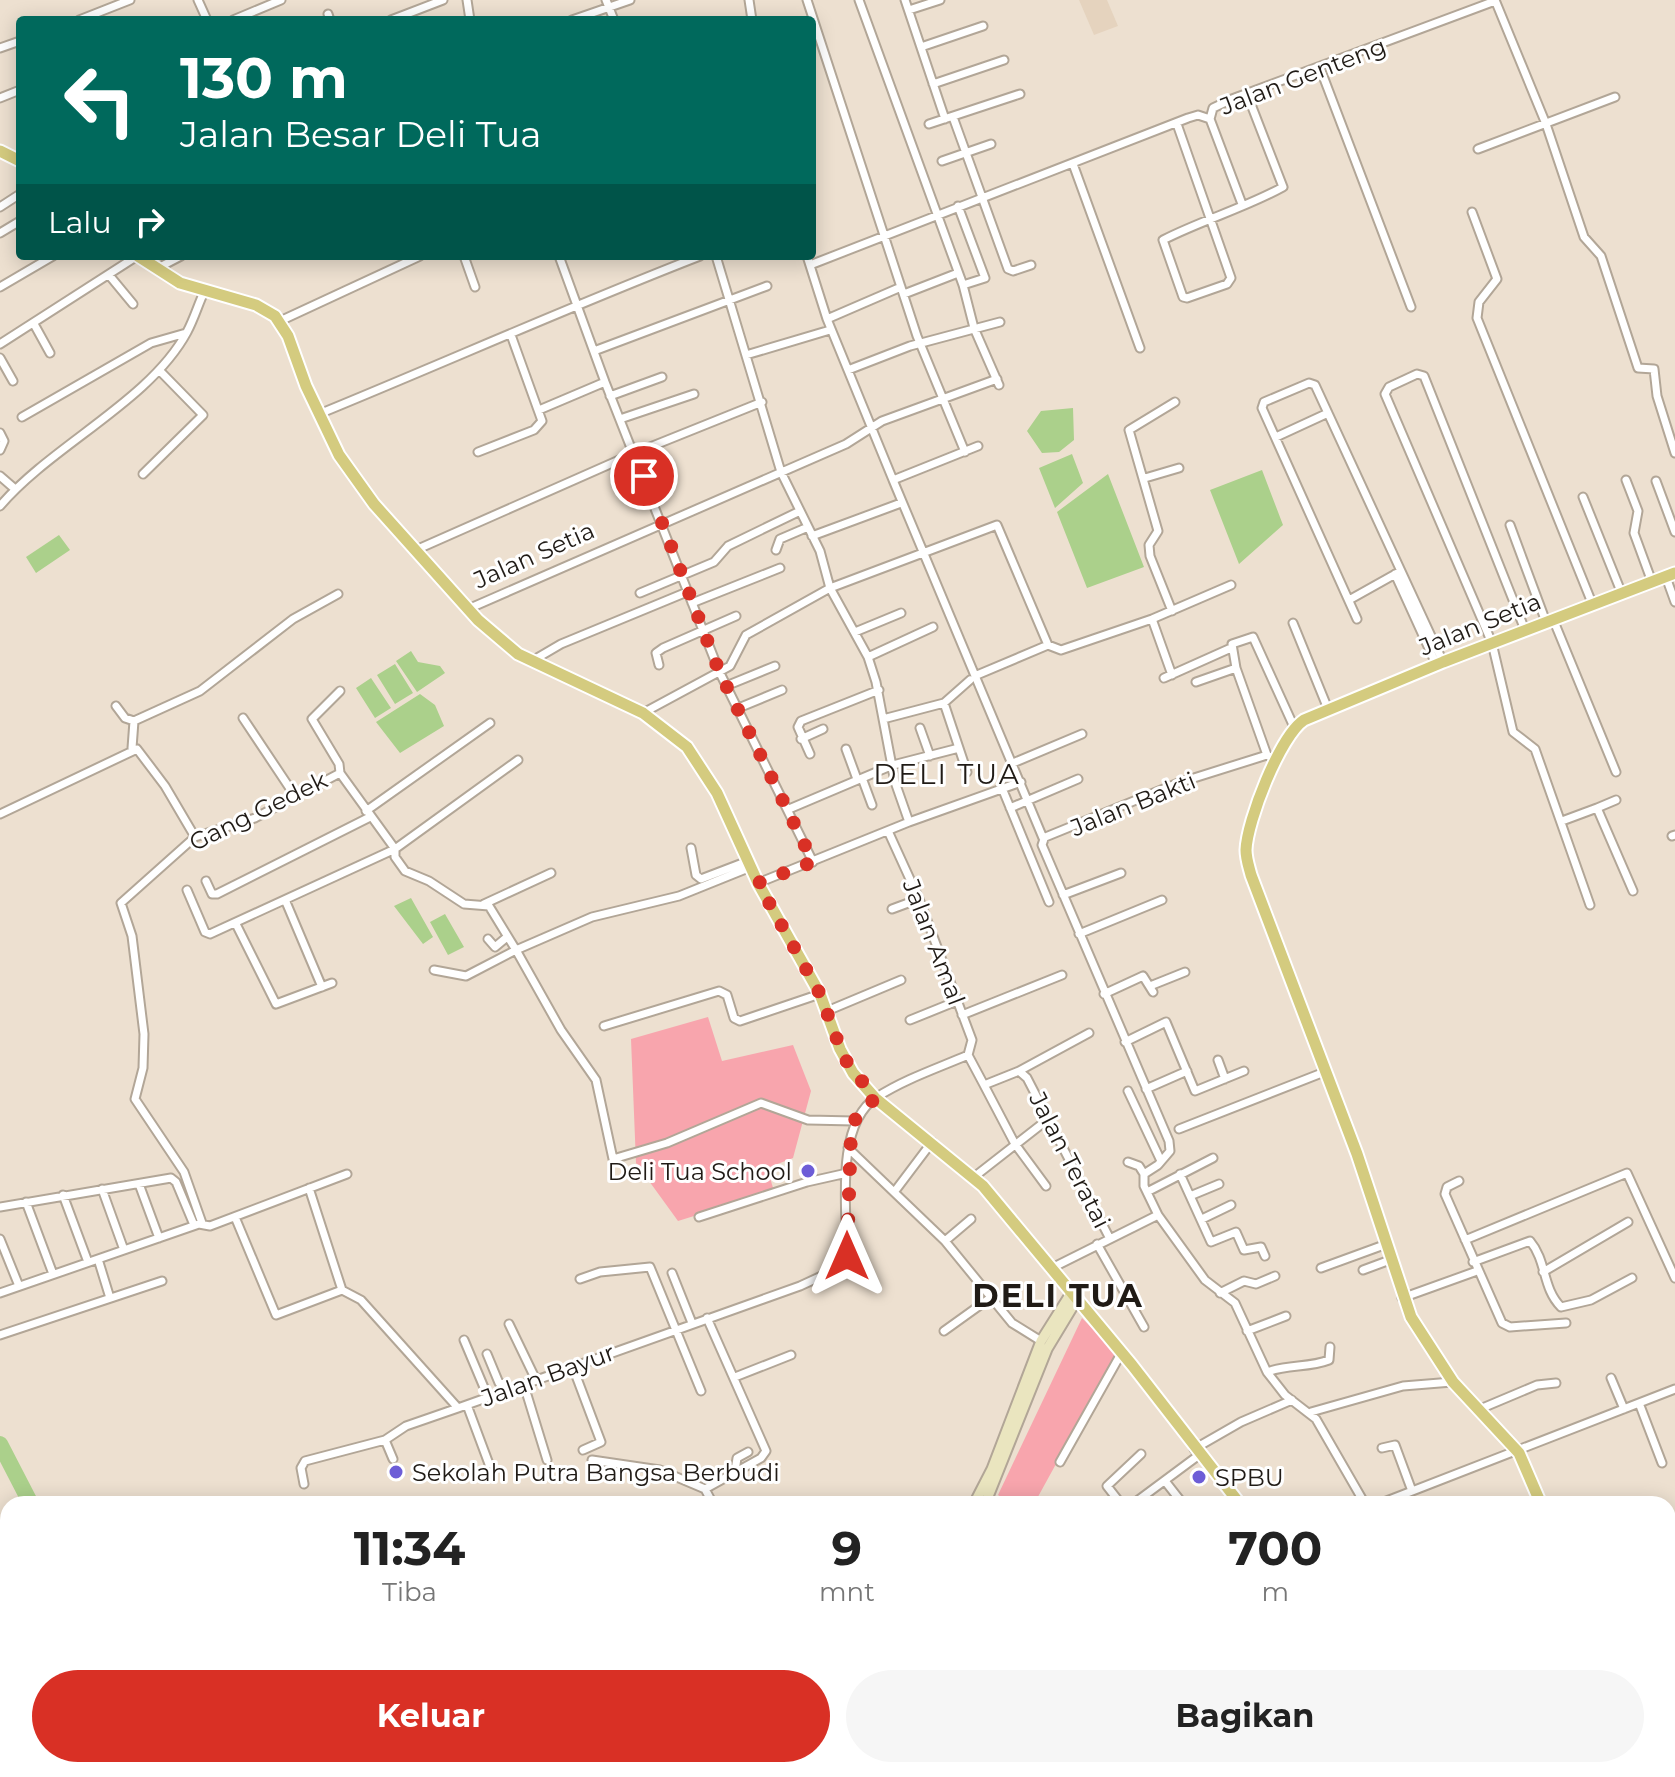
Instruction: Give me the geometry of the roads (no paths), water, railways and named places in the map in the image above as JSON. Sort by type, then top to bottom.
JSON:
[{"type":"main road","points":[[144,260],[204,292],[256,305],[280,321],[339,455],[359,485],[468,609],[512,650],[643,713],[687,747],[717,793],[758,883],[820,994],[844,1058],[875,1098],[974,1177],[1073,1298],[1122,1352],[1233,1496]]},
{"type":"main road","name":"Jalan Setia","points":[[1299,723],[1440,663],[1671,575]]},
{"type":"main road","points":[[1299,723],[1270,757],[1246,855],[1357,1154],[1402,1298],[1422,1337],[1453,1382],[1519,1453],[1538,1496]]},
{"type":"main road","points":[[978,1496],[992,1469],[1041,1341],[1073,1298]]},
{"type":"main road","points":[[988,1496],[1047,1349],[1073,1298]]},
{"type":"street","points":[[89,16],[130,0]]},
{"type":"street","points":[[243,16],[281,0]]},
{"type":"street","points":[[581,16],[608,4],[630,0]]},
{"type":"street","points":[[859,0],[963,285],[974,328]]},
{"type":"street","points":[[905,0],[933,84],[965,153],[1010,271],[1031,265]]},
{"type":"street","points":[[909,10],[940,0]]},
{"type":"street","points":[[401,16],[440,1]]},
{"type":"street","points":[[1495,1],[1546,124],[1584,237],[1601,256],[1638,368],[1654,369],[1657,396],[1675,453]]},
{"type":"street","name":"Jalan Genteng","points":[[810,265],[1198,115],[1210,119],[1213,108],[1495,1]]},
{"type":"street","points":[[921,47],[983,26]]},
{"type":"street","points":[[816,28],[882,236],[965,452]]},
{"type":"street","points":[[933,84],[1004,60]]},
{"type":"street","points":[[1320,68],[1411,307]]},
{"type":"street","points":[[929,124],[1020,94]]},
{"type":"street","points":[[1177,124],[1210,219],[1231,278],[1227,284],[1185,298],[1162,242],[1210,219],[1242,204],[1283,186],[1247,94]]},
{"type":"street","points":[[1478,149],[1615,97]]},
{"type":"street","points":[[1210,119],[1242,204]]},
{"type":"street","points":[[942,161],[991,144]]},
{"type":"street","points":[[1073,164],[1140,348]]},
{"type":"street","points":[[958,206],[985,278],[963,285]]},
{"type":"street","points":[[1472,212],[1497,279],[1479,302],[1477,318],[1592,603]]},
{"type":"street","points":[[0,287],[46,260]]},
{"type":"street","points":[[0,344],[132,260]]},
{"type":"street","points":[[156,269],[173,260]]},
{"type":"street","points":[[280,321],[411,260]]},
{"type":"street","points":[[465,260],[475,287]]},
{"type":"street","points":[[560,260],[610,396],[719,671],[813,862]]},
{"type":"street","points":[[319,414],[511,335],[577,304],[690,260]]},
{"type":"street","points":[[717,260],[762,402],[769,442],[812,536],[830,588],[868,657],[879,690],[893,765],[909,822]]},
{"type":"street","name":"Jalan Bakti","points":[[808,260],[830,330],[974,678],[1021,782],[1043,842],[1178,783],[1270,757]]},
{"type":"street","points":[[827,319],[958,273]]},
{"type":"street","points":[[109,275],[133,304]]},
{"type":"street","points":[[594,351],[767,286]]},
{"type":"street","points":[[0,506],[15,489],[159,370],[187,333],[204,292]]},
{"type":"street","points":[[848,370],[921,344],[1000,322]]},
{"type":"street","points":[[34,324],[50,353]]},
{"type":"street","name":"Jalan Setia","points":[[468,609],[846,444],[870,428],[998,382],[974,328]]},
{"type":"street","points":[[746,355],[830,330]]},
{"type":"street","points":[[22,417],[151,343],[187,333]]},
{"type":"street","points":[[478,452],[540,426],[539,410],[511,335]]},
{"type":"street","points":[[0,358],[13,381]]},
{"type":"street","points":[[143,474],[203,415],[159,370]]},
{"type":"street","points":[[1525,630],[1424,376],[1417,374],[1389,387],[1385,394],[1492,643],[1513,732],[1535,749],[1590,905]]},
{"type":"street","points":[[610,396],[662,377]]},
{"type":"street","points":[[539,410],[605,382]]},
{"type":"street","points":[[1357,619],[1262,408],[1264,402],[1312,383],[1440,663]]},
{"type":"street","points":[[620,419],[694,394]]},
{"type":"street","points":[[418,549],[635,453],[762,402]]},
{"type":"street","points":[[1172,611],[1150,556],[1149,545],[1158,531],[1129,430],[1175,402]]},
{"type":"street","points":[[1276,437],[1328,413]]},
{"type":"street","points":[[0,433],[4,441],[0,450]]},
{"type":"street","points":[[893,480],[978,446]]},
{"type":"street","points":[[1145,478],[1179,468]]},
{"type":"street","points":[[0,476],[15,489]]},
{"type":"street","points":[[1626,480],[1638,511],[1634,533],[1652,582]]},
{"type":"street","points":[[1656,481],[1675,532]]},
{"type":"street","points":[[1583,497],[1622,594]]},
{"type":"street","points":[[812,536],[901,503]]},
{"type":"street","points":[[640,593],[717,560],[728,546],[800,511]]},
{"type":"street","points":[[643,713],[733,664],[746,635],[830,588],[997,525],[1048,645]]},
{"type":"street","points":[[1510,525],[1616,772]]},
{"type":"street","points":[[776,550],[780,539],[808,527]]},
{"type":"street","points":[[692,603],[780,568]]},
{"type":"street","points":[[1349,600],[1398,572]]},
{"type":"street","points":[[1671,575],[1675,602]]},
{"type":"street","points":[[883,719],[944,703],[974,678],[1048,645],[1061,650],[1152,619],[1231,585]]},
{"type":"street","points":[[531,661],[561,644],[687,592]]},
{"type":"street","points":[[116,706],[125,718],[134,721],[200,691],[293,619],[338,594]]},
{"type":"street","points":[[855,632],[901,613]]},
{"type":"street","points":[[659,665],[656,653],[736,616]]},
{"type":"street","points":[[1152,619],[1168,677],[1231,648],[1236,642],[1253,637],[1299,723]]},
{"type":"street","points":[[1293,623],[1328,709]]},
{"type":"street","points":[[868,657],[933,627]]},
{"type":"street","points":[[1231,648],[1270,757]]},
{"type":"street","points":[[726,686],[775,666]]},
{"type":"street","points":[[1196,682],[1236,668]]},
{"type":"street","points":[[736,709],[782,690]]},
{"type":"street","points":[[810,754],[801,739],[798,727],[801,721],[879,690]]},
{"type":"street","points":[[340,691],[312,717],[339,764],[340,773]]},
{"type":"street","points":[[944,703],[967,772]]},
{"type":"street","points":[[243,718],[295,796]]},
{"type":"street","points":[[132,748],[134,721]]},
{"type":"street","points":[[206,881],[212,894],[217,894],[368,814],[490,723]]},
{"type":"street","points":[[920,728],[930,756]]},
{"type":"street","points":[[801,739],[823,729]]},
{"type":"street","points":[[1013,763],[1082,734]]},
{"type":"street","points":[[0,814],[132,748],[140,750],[156,771],[195,837]]},
{"type":"street","points":[[789,809],[893,765],[959,748]]},
{"type":"street","points":[[846,749],[872,805]]},
{"type":"street","points":[[187,890],[208,934],[236,924],[395,849],[518,760]]},
{"type":"street","name":"Gang Gedek","points":[[198,1224],[184,1172],[135,1099],[143,1068],[144,1034],[132,936],[121,907],[195,837],[255,818],[340,773],[395,849],[395,857],[405,871],[436,884],[464,904],[484,904]]},
{"type":"street","points":[[1010,808],[1078,779]]},
{"type":"street","points":[[758,883],[909,822],[1021,782]]},
{"type":"street","points":[[1002,788],[1049,902]]},
{"type":"street","points":[[1562,821],[1616,800]]},
{"type":"street","points":[[1597,808],[1633,891]]},
{"type":"street","name":"Jalan Amal","points":[[888,831],[919,899],[972,1040],[968,1055]]},
{"type":"street","points":[[1028,851],[1043,842],[1104,994],[1170,1145],[1161,1161],[1144,1174]]},
{"type":"street","points":[[691,848],[696,875],[701,879],[750,864]]},
{"type":"street","points":[[434,970],[466,976],[592,917],[679,896],[750,864]]},
{"type":"street","points":[[484,904],[551,873]]},
{"type":"street","points":[[1063,895],[1121,873]]},
{"type":"street","points":[[892,909],[919,899]]},
{"type":"street","points":[[1079,934],[1162,900]]},
{"type":"street","points":[[286,902],[322,987]]},
{"type":"street","points":[[484,904],[495,911],[561,1030],[596,1080],[613,1159],[667,1143],[761,1103],[808,1120],[854,1121]]},
{"type":"street","points":[[236,924],[276,1004],[332,983]]},
{"type":"street","points":[[488,939],[495,947],[507,937]]},
{"type":"street","points":[[1104,994],[1143,976],[1152,989],[1185,972]]},
{"type":"street","points":[[962,1015],[1062,975]]},
{"type":"street","points":[[827,1011],[901,980]]},
{"type":"street","points":[[604,1026],[719,991],[727,995],[734,1018],[740,1021],[820,994]]},
{"type":"street","points":[[910,1020],[957,1001]]},
{"type":"street","points":[[1125,1042],[1166,1022],[1195,1091],[1244,1071]]},
{"type":"street","points":[[1019,1071],[1089,1033]]},
{"type":"street","points":[[875,1098],[968,1055],[1015,1144],[1046,1186]]},
{"type":"street","points":[[1218,1060],[1225,1079]]},
{"type":"street","name":"Jalan Teratai","points":[[984,1085],[1019,1071],[1031,1084],[1109,1237]]},
{"type":"street","points":[[1146,1089],[1187,1071]]},
{"type":"street","points":[[1179,1129],[1327,1071]]},
{"type":"street","points":[[1128,1091],[1161,1161]]},
{"type":"street","name":"Jalan Bayur","points":[[342,1290],[361,1300],[458,1408],[524,1385],[841,1267],[847,1256],[848,1148],[854,1121],[875,1098]]},
{"type":"street","points":[[974,1177],[1047,1120]]},
{"type":"street","points":[[895,1191],[932,1142]]},
{"type":"street","points":[[848,1148],[945,1241],[1019,1329],[1041,1341]]},
{"type":"street","points":[[1147,1192],[1213,1158]]},
{"type":"street","points":[[1128,1162],[1139,1166],[1158,1215],[1195,1268],[1235,1303],[1267,1372],[1292,1400],[1311,1412],[1361,1496]]},
{"type":"street","points":[[699,1217],[807,1182],[847,1173]]},
{"type":"street","points":[[1465,1240],[1627,1173],[1675,1278]]},
{"type":"street","points":[[0,1293],[198,1224],[210,1226],[347,1174]]},
{"type":"street","points":[[1180,1174],[1211,1242],[1236,1232],[1244,1250],[1261,1247],[1265,1256]]},
{"type":"street","points":[[0,1207],[174,1179],[198,1224]]},
{"type":"street","points":[[1459,1181],[1447,1187],[1445,1194],[1477,1271],[1506,1326],[1566,1323]]},
{"type":"street","points":[[139,1184],[159,1238]]},
{"type":"street","points":[[1190,1196],[1219,1184]]},
{"type":"street","points":[[235,1217],[276,1315],[282,1315],[342,1290],[309,1188]]},
{"type":"street","points":[[102,1189],[124,1250]]},
{"type":"street","points":[[63,1195],[88,1262]]},
{"type":"street","points":[[26,1202],[53,1274]]},
{"type":"street","points":[[1202,1219],[1231,1205]]},
{"type":"street","points":[[1050,1269],[1158,1215]]},
{"type":"street","points":[[945,1241],[971,1219]]},
{"type":"street","points":[[1543,1272],[1628,1222]]},
{"type":"street","points":[[0,1239],[19,1286]]},
{"type":"street","points":[[1473,1262],[1530,1241],[1543,1279],[1561,1307],[1591,1300],[1632,1278]]},
{"type":"street","points":[[1097,1244],[1144,1327]]},
{"type":"street","points":[[1321,1268],[1384,1245]]},
{"type":"street","points":[[98,1259],[110,1298]]},
{"type":"street","points":[[1363,1270],[1390,1260]]},
{"type":"street","points":[[1195,1268],[1205,1263]]},
{"type":"street","points":[[580,1279],[600,1272],[649,1267],[701,1391]]},
{"type":"street","points":[[1402,1298],[1477,1271]]},
{"type":"street","points":[[672,1273],[692,1323]]},
{"type":"street","points":[[1220,1293],[1244,1281],[1259,1284],[1275,1276]]},
{"type":"street","points":[[0,1335],[162,1281]]},
{"type":"street","points":[[944,1331],[990,1298]]},
{"type":"street","points":[[1247,1331],[1286,1316]]},
{"type":"street","points":[[705,1489],[761,1458],[766,1451],[707,1318]]},
{"type":"street","points":[[509,1324],[536,1380]]},
{"type":"street","points":[[464,1340],[488,1397]]},
{"type":"street","points":[[1267,1372],[1289,1364],[1308,1367],[1329,1360],[1330,1347]]},
{"type":"street","points":[[1060,1462],[1122,1352]]},
{"type":"street","points":[[487,1354],[499,1383],[505,1384],[508,1390]]},
{"type":"street","points":[[735,1377],[791,1355]]},
{"type":"street","points":[[572,1365],[601,1442],[583,1450]]},
{"type":"street","points":[[1611,1378],[1624,1409]]},
{"type":"street","points":[[1311,1412],[1403,1386],[1453,1382]]},
{"type":"street","points":[[1480,1409],[1537,1385],[1556,1383]]},
{"type":"street","points":[[524,1385],[547,1460]]},
{"type":"street","points":[[1400,1496],[1519,1453],[1675,1389]]},
{"type":"street","points":[[1144,1496],[1197,1452],[1241,1422],[1292,1400]]},
{"type":"street","points":[[1639,1403],[1662,1463]]},
{"type":"street","points":[[467,1405],[489,1464]]},
{"type":"street","points":[[304,1484],[301,1468],[305,1461],[385,1440],[406,1426],[458,1408]]},
{"type":"street","points":[[385,1440],[393,1459]]},
{"type":"street","points":[[1382,1448],[1395,1445],[1412,1491]]},
{"type":"street","points":[[735,1471],[737,1458],[748,1452]]},
{"type":"street","points":[[1115,1496],[1107,1486],[1141,1454]]},
{"type":"street","points":[[592,1460],[660,1470],[705,1489],[709,1496]]},
{"type":"street","points":[[1165,1481],[1177,1496]]},
{"type":"waterway","points":[[0,1444],[27,1496]]},
{"type":"place","name":"Deli Tua School","points":[[808,1171]]},
{"type":"place","name":"Sekolah Putra Bangsa Berbudi","points":[[396,1472]]},
{"type":"place","name":"SPBU","points":[[1199,1477]]},
{"type":"district","name":"DELI TUA","points":[[947,774]]},
{"type":"district","name":"DELI TUA","points":[[1058,1295]]}]
